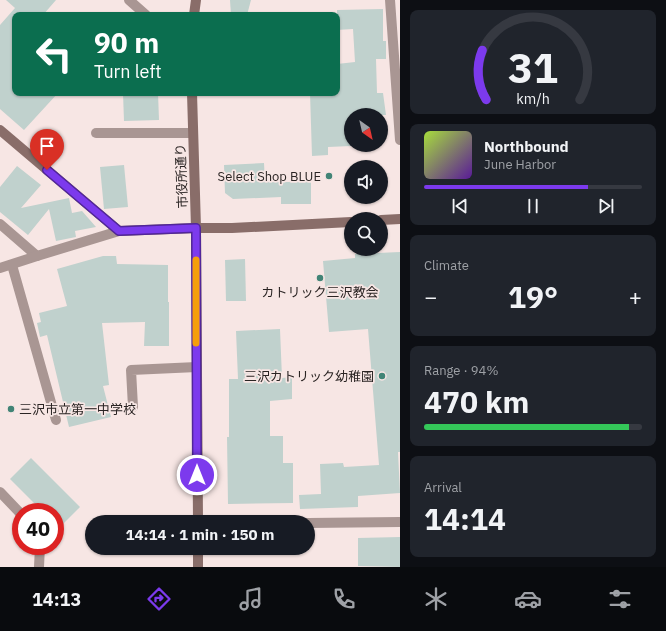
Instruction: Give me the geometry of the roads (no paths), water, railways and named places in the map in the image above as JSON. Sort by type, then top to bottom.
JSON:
[{"type":"street","points":[[129,0],[143,12]]},
{"type":"street","points":[[194,12],[196,0]]},
{"type":"street","points":[[390,0],[400,140]]},
{"type":"street","name":"市役所通り","points":[[192,96],[196,228],[198,515]]},
{"type":"street","points":[[0,130],[119,231]]},
{"type":"street","points":[[96,133],[193,133]]},
{"type":"street","points":[[388,220],[400,219]]},
{"type":"street","points":[[0,268],[119,231],[232,228],[344,222]]},
{"type":"street","points":[[0,224],[37,256]]},
{"type":"street","points":[[12,264],[56,420]]},
{"type":"street","points":[[133,407],[131,370],[197,367]]},
{"type":"street","points":[[0,492],[12,505]]},
{"type":"street","points":[[315,523],[400,522]]},
{"type":"street","points":[[39,567],[40,555]]},
{"type":"street","points":[[198,555],[198,567]]},
{"type":"place","name":"Select Shop BLUE","points":[[329,176]]},
{"type":"place","name":"カトリック三沢教会","points":[[320,278]]},
{"type":"place","name":"三沢カトリック幼稚園","points":[[382,376]]},
{"type":"place","name":"三沢市立第一中学校","points":[[11,409]]}]
